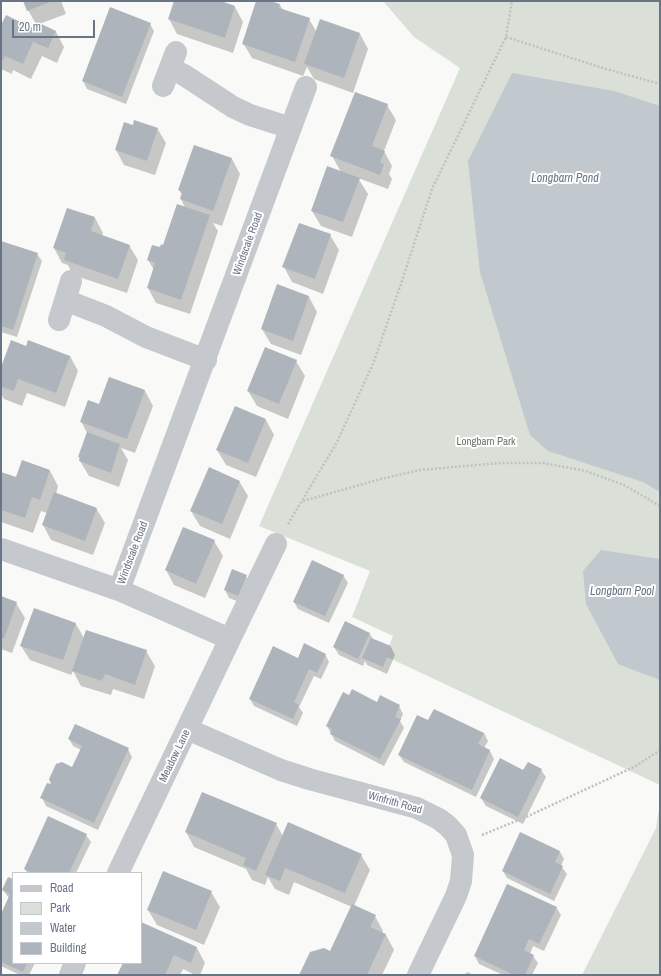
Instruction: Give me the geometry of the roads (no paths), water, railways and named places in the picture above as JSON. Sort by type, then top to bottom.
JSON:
[{"type":"street","points":[[169,68],[184,75],[233,107],[291,128]]},
{"type":"street","name":"Windscale Road","points":[[119,590],[206,360],[306,87]]},
{"type":"street","points":[[65,300],[106,316],[146,337],[206,360]]},
{"type":"street","name":"Meadow Lane","points":[[118,872],[276,544]]},
{"type":"street","points":[[1,549],[119,590],[230,638]]},
{"type":"street","name":"Winfrith Road","points":[[187,729],[281,770],[417,808],[439,819],[448,826],[456,835],[463,855],[461,881],[456,896],[418,975]]},
{"type":"street","points":[[70,975],[75,964]]},
{"type":"water","name":"Longbarn Pond","points":[[512,73],[614,91],[660,106],[660,492],[643,482],[548,451],[530,435],[480,272],[468,161]]},
{"type":"water","name":"Longbarn Pool","points":[[601,550],[660,559],[660,680],[618,664],[586,604],[583,571]]},
{"type":"park label","name":"Longbarn Park","points":[[486,442]]}]
